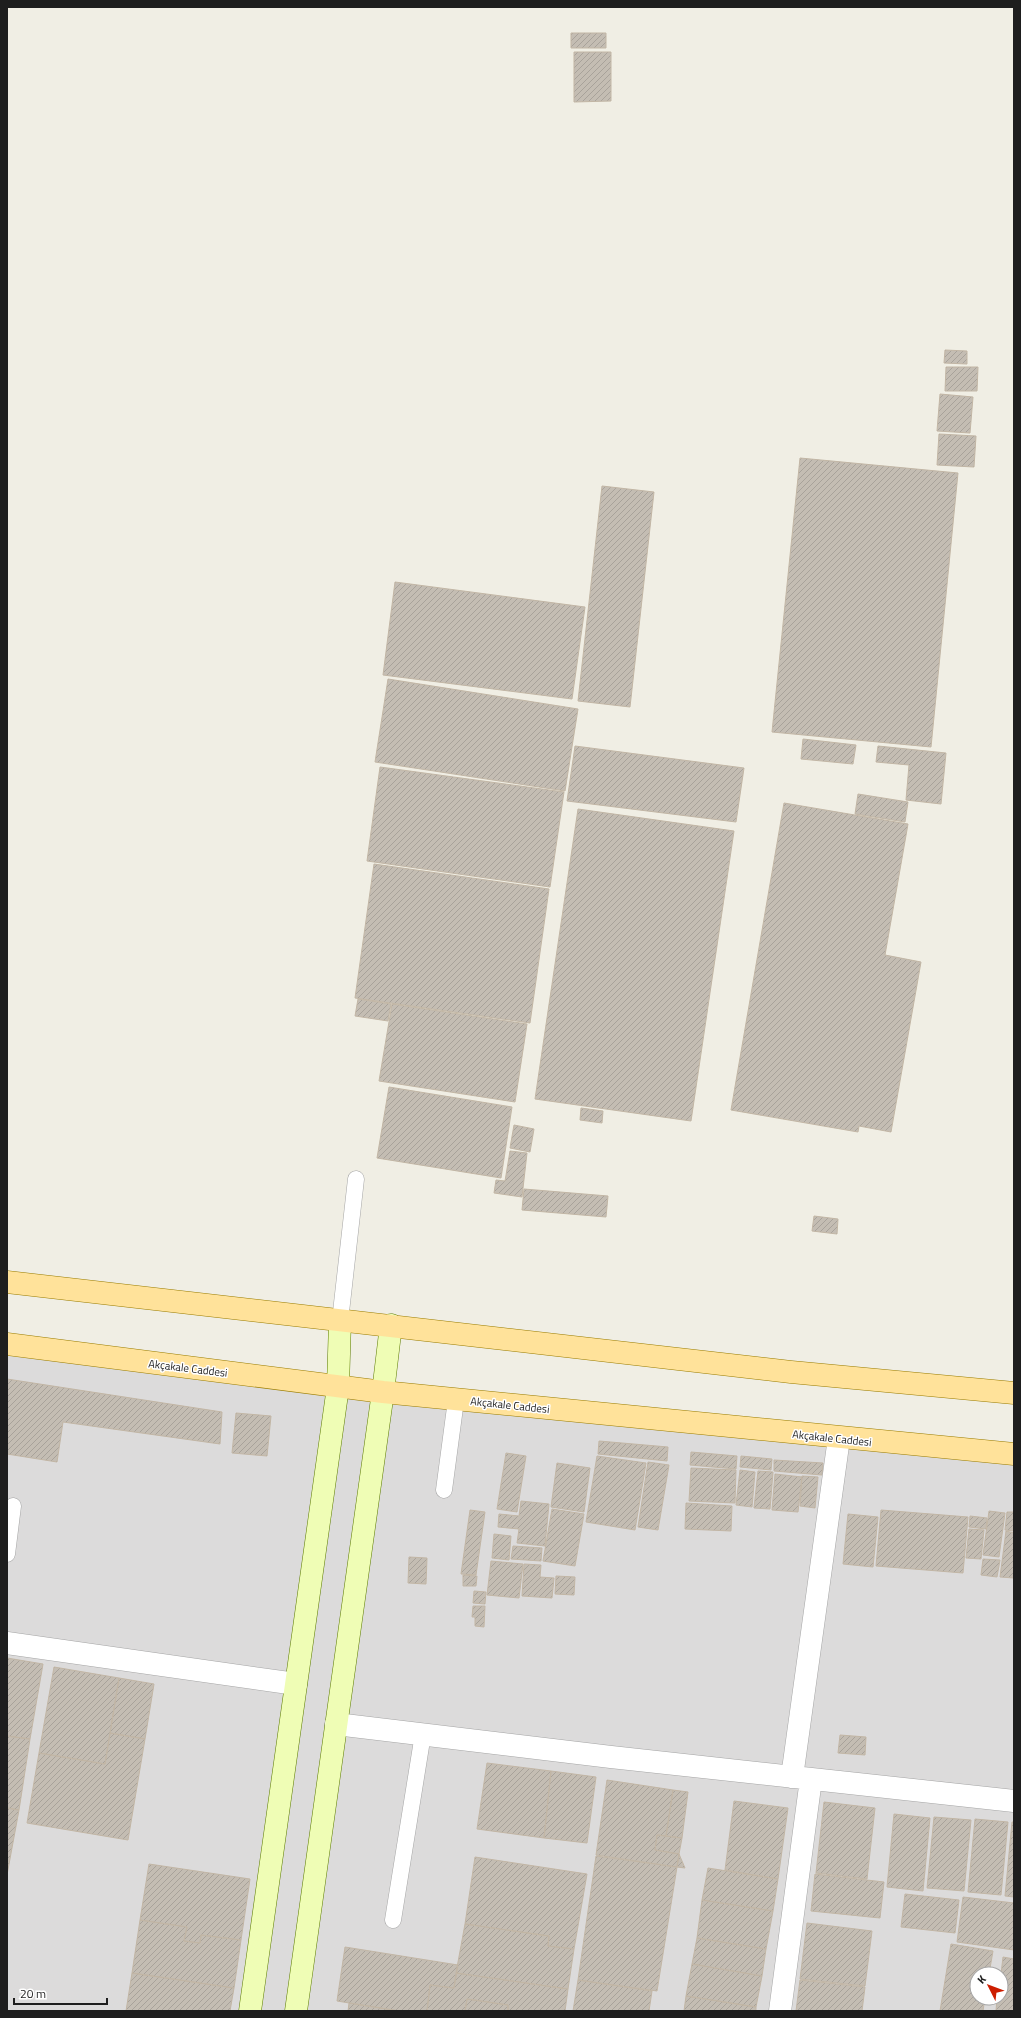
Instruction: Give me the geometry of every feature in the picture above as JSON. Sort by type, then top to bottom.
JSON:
[{"type":"main road","points":[[7,1282],[791,1372],[1014,1393]]},
{"type":"main road","points":[[250,2011],[338,1387],[340,1321]]},
{"type":"main road","points":[[296,2011],[384,1392],[391,1326]]},
{"type":"main road","name":"Akçakale Caddesi","points":[[7,1344],[338,1387],[456,1400],[1014,1454]]},
{"type":"street","points":[[780,2011],[802,1778],[839,1438]]},
{"type":"street","points":[[7,1643],[296,1684]]},
{"type":"street","points":[[336,1724],[1014,1801]]},
{"type":"lane","points":[[340,1321],[356,1179]]},
{"type":"lane","points":[[444,1490],[456,1400]]},
{"type":"lane","points":[[7,1554],[13,1506]]},
{"type":"lane","points":[[393,1920],[423,1734]]},
{"type":"shaded area","points":[[7,1356],[456,1400],[1014,1464],[1014,2011],[7,2011]]},
{"type":"building","points":[[571,33],[606,33],[606,48],[571,48]]},
{"type":"building","points":[[574,52],[611,52],[611,101],[574,102]]},
{"type":"building","points":[[945,350],[967,351],[967,364],[944,363]]},
{"type":"building","points":[[946,367],[978,367],[977,391],[945,391]]},
{"type":"building","points":[[940,394],[973,397],[970,433],[937,431]]},
{"type":"building","points":[[939,434],[976,436],[974,467],[937,465]]},
{"type":"building","points":[[800,458],[958,473],[931,747],[772,732]]},
{"type":"building","points":[[602,486],[654,492],[630,707],[578,701]]},
{"type":"building","points":[[395,582],[585,607],[572,699],[383,675]]},
{"type":"building","points":[[388,679],[578,709],[565,791],[375,762]]},
{"type":"building","points":[[803,739],[856,745],[853,764],[801,759]]},
{"type":"building","points":[[575,746],[744,768],[736,822],[567,801]]},
{"type":"building","points":[[878,746],[946,753],[941,804],[906,800],[909,765],[876,762]]},
{"type":"building","points":[[380,767],[564,792],[550,887],[367,861]]},
{"type":"building","points":[[858,794],[908,802],[905,822],[855,814]]},
{"type":"building","points":[[784,803],[908,824],[885,955],[921,962],[891,1132],[859,1126],[858,1132],[731,1110]]},
{"type":"building","points":[[578,809],[734,831],[691,1121],[535,1099]]},
{"type":"building","points":[[374,864],[549,889],[530,1023],[355,998]]},
{"type":"building","points":[[358,999],[391,1004],[388,1021],[355,1016]]},
{"type":"building","points":[[392,1004],[527,1024],[515,1102],[379,1081]]},
{"type":"building","points":[[389,1087],[512,1107],[501,1178],[377,1158]]},
{"type":"building","points":[[581,1108],[603,1111],[602,1123],[580,1120]]},
{"type":"building","points":[[514,1125],[534,1129],[530,1152],[510,1148]]},
{"type":"building","points":[[510,1151],[527,1153],[522,1197],[494,1193],[496,1180],[505,1181]]},
{"type":"building","points":[[524,1189],[608,1196],[606,1217],[522,1210]]},
{"type":"building","points":[[814,1216],[838,1219],[837,1234],[812,1231]]},
{"type":"building","points":[[7,1379],[222,1412],[220,1444],[63,1422],[57,1462],[7,1454]]},
{"type":"building","points":[[236,1413],[271,1416],[267,1456],[232,1453]]},
{"type":"building","points":[[599,1441],[668,1447],[667,1461],[598,1454]]},
{"type":"building","points":[[691,1452],[737,1456],[736,1469],[690,1465]]},
{"type":"building","points":[[506,1453],[526,1456],[517,1512],[497,1509]]},
{"type":"building","points":[[597,1456],[646,1463],[635,1530],[586,1522]]},
{"type":"building","points":[[741,1456],[772,1459],[771,1470],[740,1467]]},
{"type":"building","points":[[774,1460],[823,1463],[822,1475],[774,1471]]},
{"type":"building","points":[[648,1462],[669,1465],[658,1530],[638,1527]]},
{"type":"building","points":[[557,1463],[590,1468],[584,1512],[551,1507]]},
{"type":"building","points":[[691,1468],[736,1470],[735,1503],[689,1501]]},
{"type":"building","points":[[740,1470],[755,1472],[752,1507],[736,1505]]},
{"type":"building","points":[[758,1471],[773,1472],[770,1509],[754,1508]]},
{"type":"building","points":[[775,1474],[802,1477],[798,1512],[772,1510]]},
{"type":"building","points":[[802,1476],[818,1477],[815,1508],[800,1506]]},
{"type":"building","points":[[521,1501],[549,1504],[545,1546],[517,1543],[519,1529],[498,1527],[499,1514],[519,1516]]},
{"type":"building","points":[[686,1503],[732,1506],[731,1531],[685,1529]]},
{"type":"building","points":[[552,1509],[584,1514],[575,1566],[543,1561]]},
{"type":"building","points":[[470,1510],[485,1512],[476,1575],[461,1574]]},
{"type":"building","points":[[881,1510],[968,1517],[963,1573],[876,1566]]},
{"type":"building","points":[[989,1511],[1005,1513],[999,1557],[983,1555]]},
{"type":"building","points":[[1007,1512],[1014,1512],[1014,1531],[1005,1530]]},
{"type":"building","points":[[848,1514],[878,1517],[873,1567],[843,1564]]},
{"type":"building","points":[[970,1516],[987,1518],[986,1529],[969,1527]]},
{"type":"building","points":[[969,1529],[984,1530],[981,1559],[966,1558]]},
{"type":"building","points":[[1006,1531],[1014,1533],[1014,1578],[1000,1577]]},
{"type":"building","points":[[494,1534],[511,1536],[509,1560],[492,1558]]},
{"type":"building","points":[[513,1546],[542,1548],[541,1561],[511,1559]]},
{"type":"building","points":[[409,1557],[427,1558],[426,1584],[408,1583]]},
{"type":"building","points":[[983,1559],[1000,1560],[997,1577],[981,1575]]},
{"type":"building","points":[[491,1561],[523,1564],[519,1598],[487,1595]]},
{"type":"building","points":[[524,1564],[541,1565],[540,1577],[554,1578],[552,1598],[522,1596]]},
{"type":"building","points":[[463,1575],[477,1576],[476,1586],[463,1586]]},
{"type":"building","points":[[556,1576],[575,1577],[574,1595],[555,1594]]},
{"type":"building","points":[[474,1591],[486,1592],[485,1604],[473,1603]]},
{"type":"building","points":[[473,1606],[485,1606],[484,1627],[475,1626],[475,1617],[472,1617]]},
{"type":"building","points":[[7,1658],[43,1664],[30,1739],[7,1736]]},
{"type":"building","points":[[54,1667],[119,1678],[105,1764],[39,1753]]},
{"type":"building","points":[[119,1678],[154,1684],[145,1739],[110,1733]]},
{"type":"building","points":[[110,1733],[145,1739],[128,1840],[27,1823],[39,1753],[105,1764]]},
{"type":"building","points":[[840,1735],[866,1737],[865,1755],[838,1753]]},
{"type":"building","points":[[7,1736],[30,1739],[19,1810],[7,1808]]},
{"type":"building","points":[[487,1763],[551,1771],[544,1838],[477,1829]]},
{"type":"building","points":[[551,1771],[596,1777],[587,1843],[544,1838]]},
{"type":"building","points":[[607,1780],[673,1790],[666,1836],[657,1835],[655,1850],[679,1854],[677,1867],[596,1855]]},
{"type":"building","points":[[673,1790],[688,1792],[682,1838],[666,1836]]},
{"type":"building","points":[[734,1801],[788,1808],[778,1879],[725,1870]]},
{"type":"building","points":[[824,1802],[875,1808],[867,1879],[816,1873]]},
{"type":"building","points":[[7,1808],[19,1810],[7,1875]]},
{"type":"building","points":[[894,1814],[930,1818],[923,1891],[887,1887]]},
{"type":"building","points":[[934,1817],[971,1820],[964,1891],[927,1888]]},
{"type":"building","points":[[975,1819],[1008,1822],[1001,1895],[968,1892]]},
{"type":"building","points":[[1012,1822],[1014,1822],[1014,1897],[1005,1896]]},
{"type":"building","points":[[657,1835],[682,1838],[679,1854],[655,1850]]},
{"type":"building","points":[[679,1854],[685,1868],[677,1867]]},
{"type":"building","points":[[596,1856],[677,1867],[657,1991],[578,1980]]},
{"type":"building","points":[[475,1857],[587,1874],[574,1949],[548,1946],[549,1936],[465,1924]]},
{"type":"building","points":[[149,1864],[250,1879],[241,1940],[201,1935],[200,1943],[184,1941],[187,1927],[140,1920]]},
{"type":"building","points":[[708,1868],[778,1879],[773,1911],[702,1900]]},
{"type":"building","points":[[815,1874],[884,1882],[880,1918],[811,1911]]},
{"type":"building","points":[[905,1894],[959,1900],[955,1933],[901,1927]]},
{"type":"building","points":[[963,1897],[1014,1903],[1014,1950],[957,1942]]},
{"type":"building","points":[[702,1900],[773,1911],[766,1949],[697,1938]]},
{"type":"building","points":[[140,1920],[187,1927],[184,1941],[200,1943],[201,1935],[241,1940],[234,1988],[132,1973]]},
{"type":"building","points":[[807,1923],[872,1931],[865,1986],[800,1979]]},
{"type":"building","points":[[465,1924],[549,1936],[548,1946],[574,1949],[568,1989],[456,1973]]},
{"type":"building","points":[[697,1938],[766,1949],[762,1976],[692,1964]]},
{"type":"building","points":[[951,1944],[993,1951],[990,1966],[969,1966],[969,2006],[984,2006],[983,2011],[940,2011]]},
{"type":"building","points":[[345,1947],[458,1965],[454,1988],[430,1985],[427,2011],[399,2011],[337,2001]]},
{"type":"building","points":[[1003,1957],[1014,1959],[1014,2011],[996,2011],[996,2006],[1009,2006],[1009,1966],[1002,1966]]},
{"type":"building","points":[[692,1964],[762,1976],[756,2007],[686,1996]]},
{"type":"building","points":[[132,1973],[234,1988],[230,2011],[126,2011]]},
{"type":"building","points":[[456,1973],[568,1989],[565,2011],[508,2011],[508,2005],[467,1999],[465,2011],[427,2011],[430,1985],[454,1988]]},
{"type":"building","points":[[578,1980],[652,1991],[649,2011],[573,2011]]},
{"type":"building","points":[[800,1980],[865,1987],[862,2011],[796,2011]]},
{"type":"building","points":[[686,1996],[756,2007],[756,2011],[684,2011]]},
{"type":"building","points":[[467,1999],[508,2005],[508,2011],[465,2011]]},
{"type":"building","points":[[349,2003],[399,2011],[348,2011]]}]
